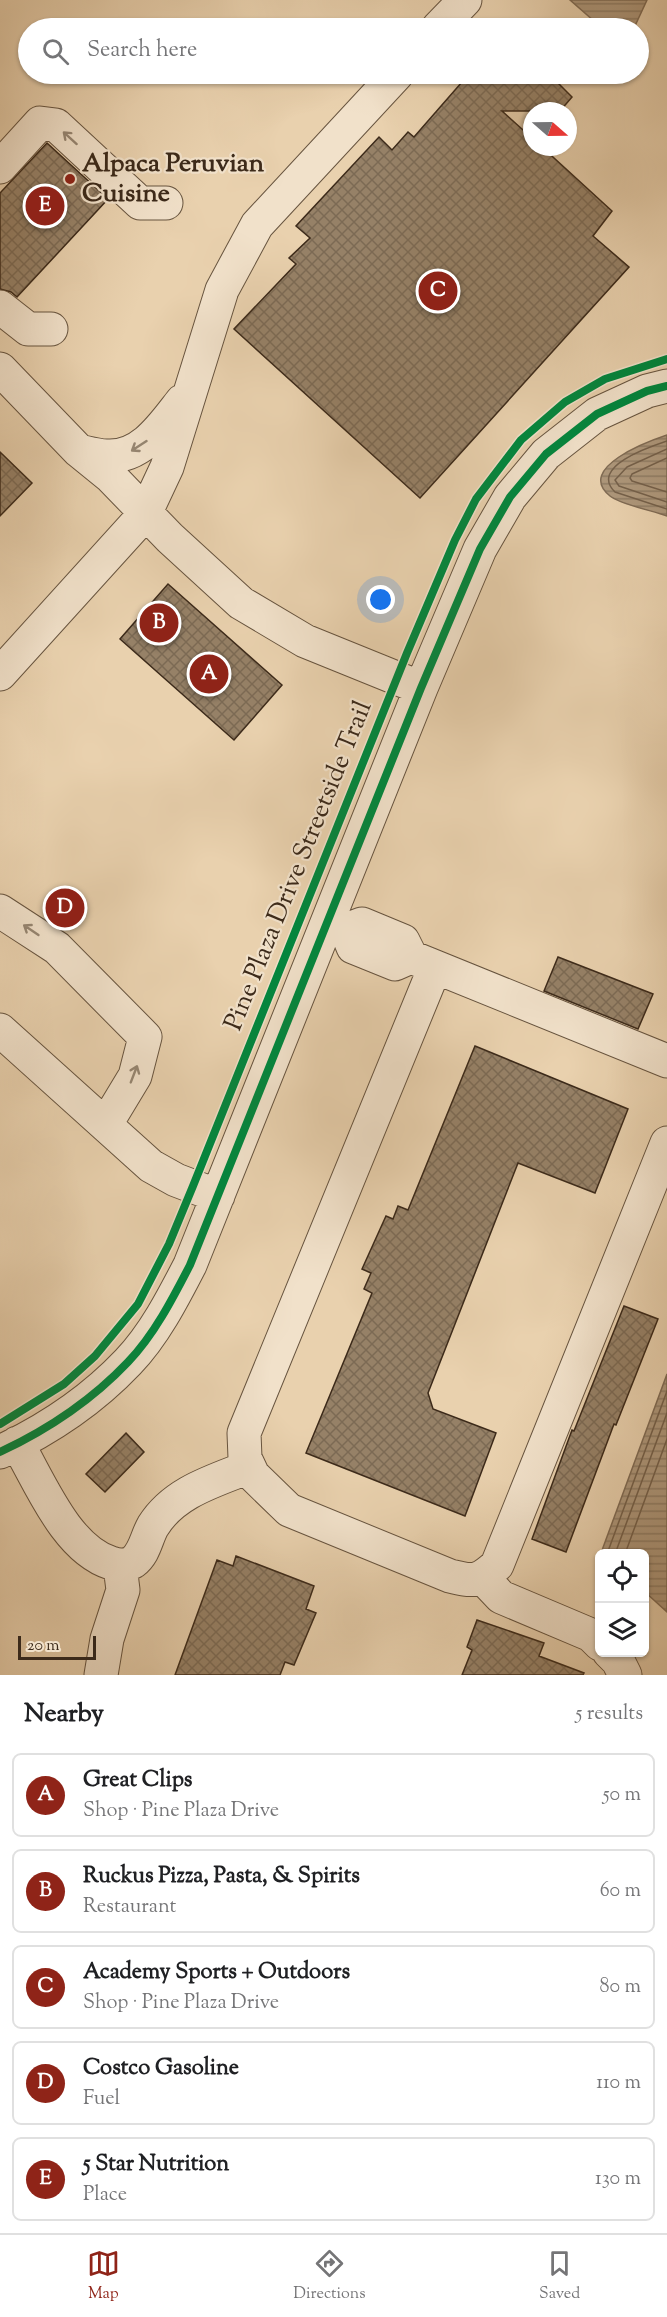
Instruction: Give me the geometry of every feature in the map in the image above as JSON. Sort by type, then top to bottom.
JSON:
[{"type":"street","points":[[448,18],[465,0]]},
{"type":"street","points":[[0,674],[145,514],[167,467],[222,290],[257,225],[388,84]]},
{"type":"street","points":[[0,167],[40,123],[56,126],[140,203],[166,203]]},
{"type":"street","points":[[0,307],[28,329],[51,329]]},
{"type":"street","points":[[0,369],[79,451],[111,477],[145,514],[241,603],[305,640],[421,688]]},
{"type":"street","points":[[249,1467],[198,1486],[176,1501],[153,1526],[142,1552],[132,1563],[120,1566],[98,1559],[82,1546],[63,1524],[9,1448],[81,1404],[129,1361],[171,1302],[190,1265],[336,926],[421,688],[480,549],[510,497],[546,454],[597,414],[647,391],[667,386]]},
{"type":"street","points":[[79,451],[107,456],[122,455],[139,448],[165,423],[192,388]]},
{"type":"street","points":[[0,911],[57,948],[145,1036],[135,1076],[106,1124]]},
{"type":"street","points":[[336,926],[352,947],[374,956],[395,964],[423,962],[667,1061]]},
{"type":"street","points":[[423,962],[244,1433],[245,1458],[253,1475],[289,1510],[450,1576],[470,1581],[483,1578],[497,1565],[667,1143]]},
{"type":"street","points":[[0,1030],[151,1166],[176,1180],[218,1196]]},
{"type":"street","points":[[101,1675],[108,1639],[123,1590],[120,1566]]},
{"type":"street","points":[[483,1578],[501,1597],[591,1635],[595,1639]]},
{"type":"street","points":[[614,1657],[625,1675]]},
{"type":"water","points":[[570,0],[647,0],[639,18],[591,18]]},
{"type":"water","points":[[667,435],[667,516],[629,505],[610,496],[602,486],[602,476],[608,466],[632,450]]},
{"type":"water","points":[[667,1374],[667,1612],[649,1596],[649,1549],[602,1549]]},
{"type":"building","points":[[460,84],[559,84],[572,97],[568,102],[523,102],[523,111],[502,111],[523,130],[523,156],[552,156],[612,211],[593,236],[629,267],[420,498],[234,329],[296,264],[289,258],[310,238],[296,226],[379,137],[392,150],[408,132],[414,137]]},
{"type":"building","points":[[47,143],[108,199],[17,297],[11,292],[0,289],[0,193]]},
{"type":"building","points":[[0,452],[32,483],[0,516]]},
{"type":"building","points":[[168,584],[282,685],[234,740],[120,639]]},
{"type":"building","points":[[558,957],[653,994],[638,1029],[544,991]]},
{"type":"building","points":[[475,1046],[628,1109],[595,1193],[518,1163],[428,1393],[433,1409],[496,1433],[465,1516],[306,1453],[372,1293],[364,1289],[371,1273],[362,1269],[386,1216],[393,1219],[398,1206],[408,1210]]},
{"type":"building","points":[[624,1306],[658,1319],[616,1425],[614,1424],[566,1552],[532,1539],[572,1430],[574,1431]]},
{"type":"building","points":[[126,1433],[144,1452],[105,1492],[86,1474]]},
{"type":"building","points":[[236,1556],[314,1586],[306,1609],[316,1613],[294,1665],[285,1662],[280,1675],[175,1675],[217,1560],[233,1566]]},
{"type":"building","points":[[477,1620],[544,1643],[539,1656],[584,1673],[583,1675],[462,1675],[472,1650],[467,1647]]},
{"type":"cycle path","name":"Pine Plaza Drive Streetside Trail","points":[[0,1424],[64,1384],[95,1356],[138,1304],[169,1244],[407,653],[455,540],[476,499],[521,440],[565,402],[605,379],[667,359]]},
{"type":"cycle path","points":[[0,1452],[68,1413],[114,1376],[146,1340],[177,1290],[190,1265],[421,688],[480,549],[510,497],[546,454],[597,414],[647,391],[667,386]]},
{"type":"place","name":"Alpaca Peruvian Cuisine","points":[[70,179]]},
{"type":"place","name":"5 Star Nutrition","points":[[45,206]]},
{"type":"place","name":"Academy Sports + Outdoors","points":[[438,291]]},
{"type":"place","name":"Ruckus Pizza, Pasta, & Spirits","points":[[159,623]]},
{"type":"place","name":"Great Clips","points":[[209,674]]},
{"type":"place","name":"Costco Gasoline","points":[[65,908]]}]
